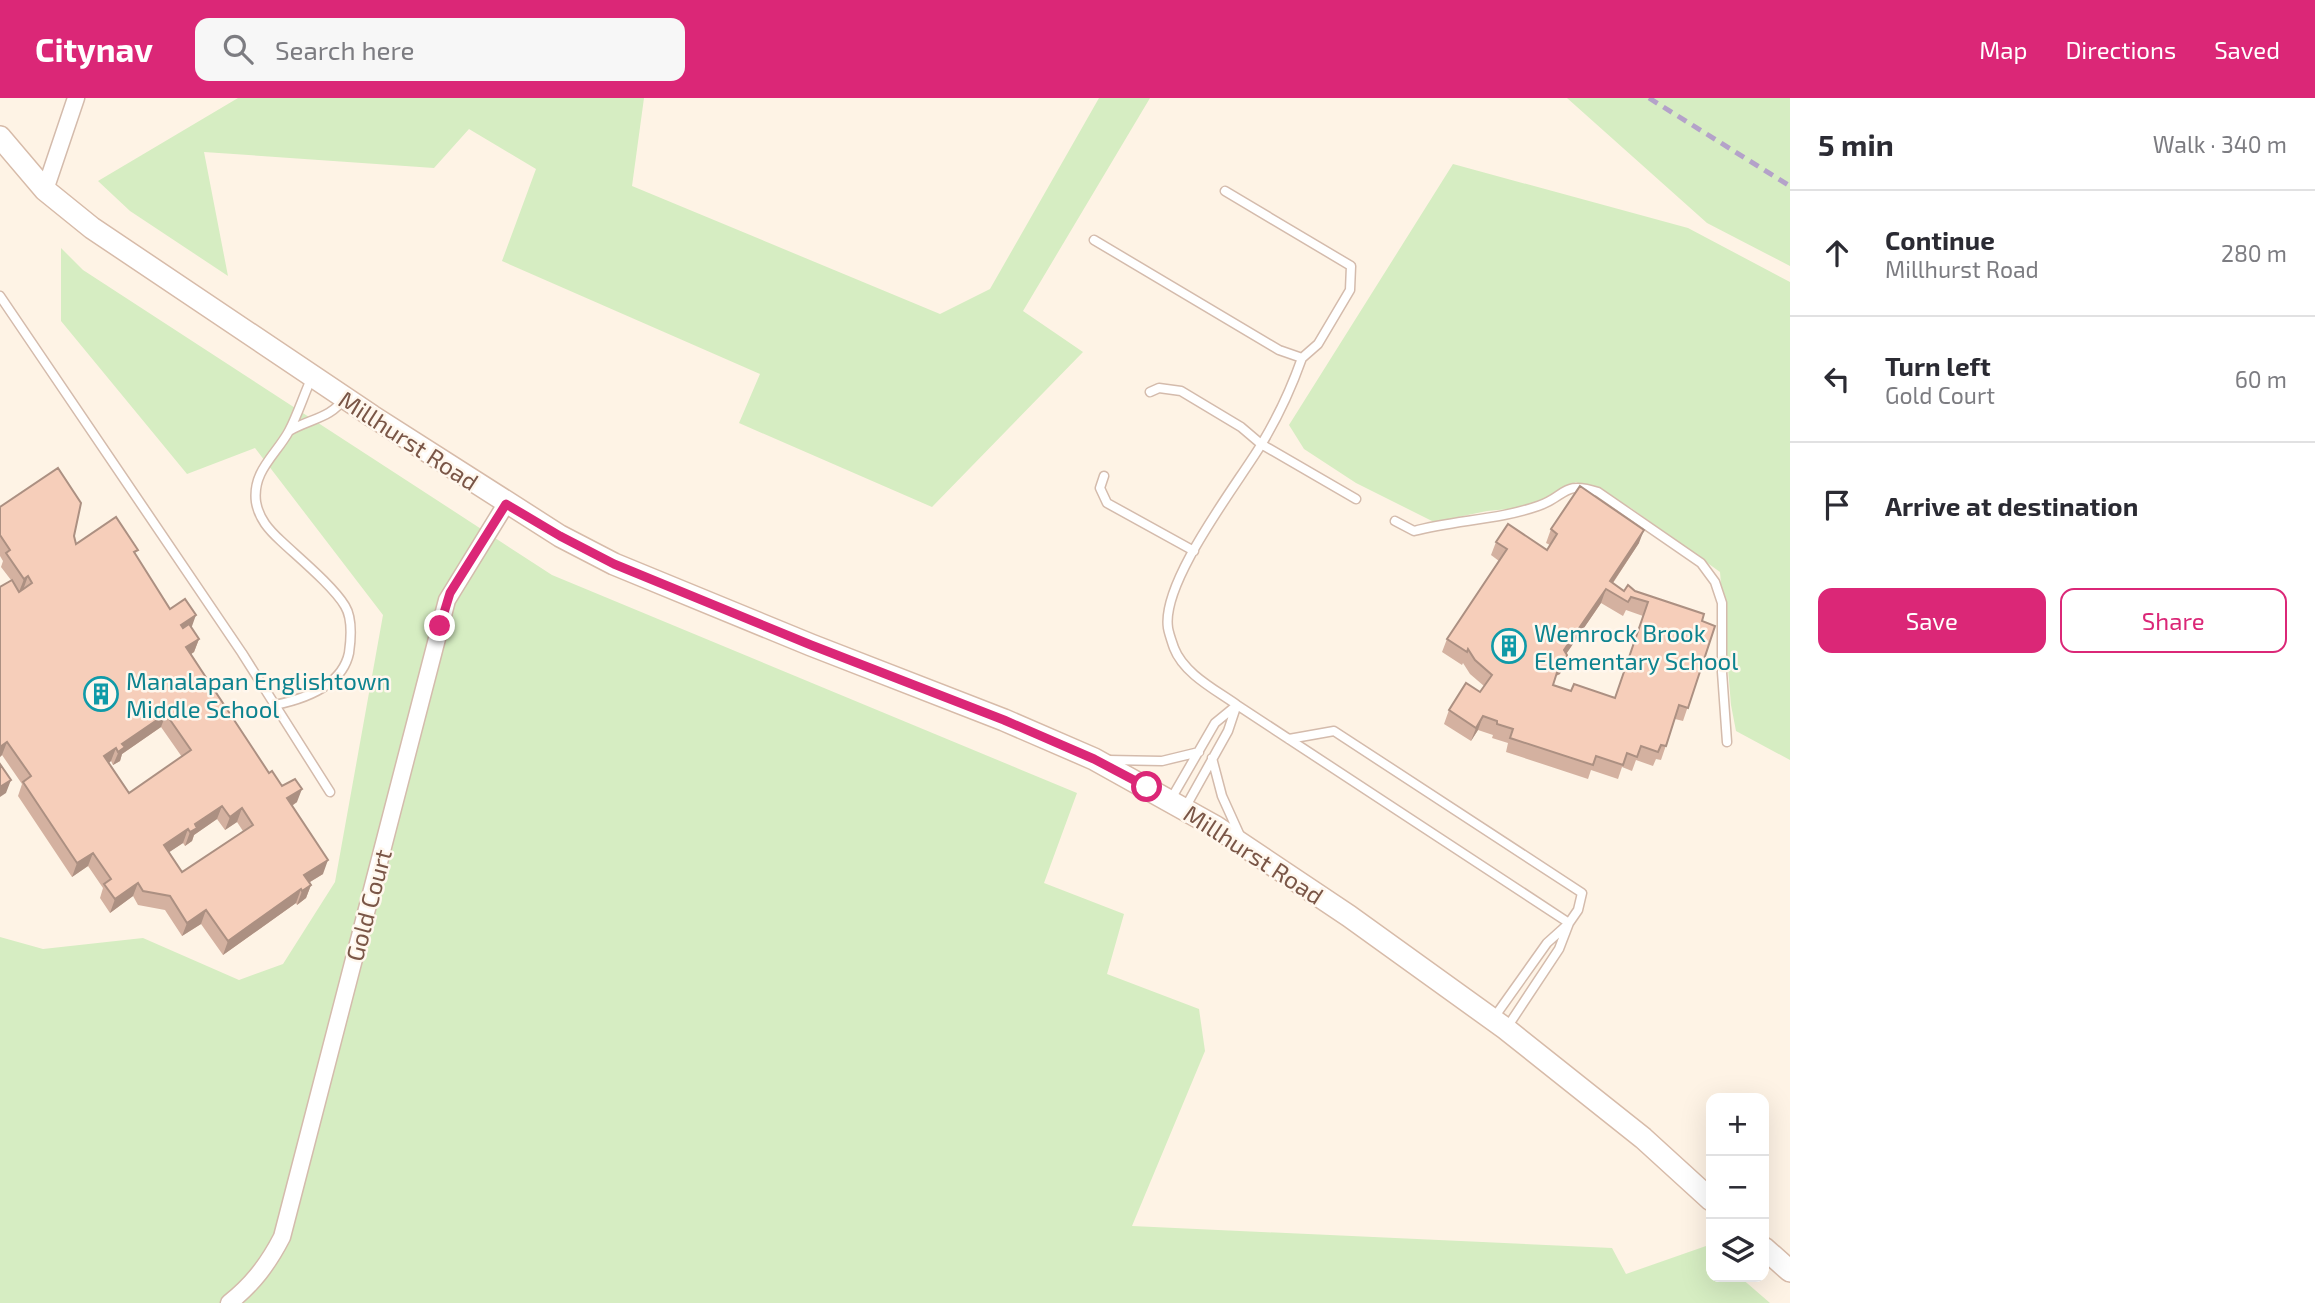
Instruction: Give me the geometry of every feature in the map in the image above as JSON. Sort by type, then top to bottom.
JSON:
[{"type":"street","points":[[45,190],[76,98]]},
{"type":"street","name":"Millhurst Road","points":[[0,137],[45,190],[103,236],[312,377],[506,504],[560,536],[614,564],[1004,720],[1094,759],[1178,804],[1243,844],[1499,1024],[1643,1138],[1706,1195]]},
{"type":"street","name":"Gold Court","points":[[229,1303],[255,1281],[268,1264],[282,1237],[447,600],[506,504]]},
{"type":"street","points":[[1769,1252],[1790,1271]]},
{"type":"lane","points":[[1225,191],[1351,266],[1350,290],[1318,344],[1301,358],[1289,395],[1184,567],[1172,598],[1167,626],[1175,652],[1194,674],[1237,705],[1569,923]]},
{"type":"lane","points":[[1094,240],[1279,351],[1301,358]]},
{"type":"lane","points":[[0,296],[275,705],[330,792]]},
{"type":"lane","points":[[275,705],[293,701],[326,686],[346,666],[352,635],[346,607],[318,576],[264,525],[256,503],[256,488],[262,467],[289,431],[312,377]]},
{"type":"lane","points":[[1150,392],[1159,388],[1181,391],[1241,428],[1261,444],[1356,499]]},
{"type":"lane","points":[[289,431],[329,414],[344,398]]},
{"type":"lane","points":[[1104,476],[1100,488],[1107,503],[1194,551]]},
{"type":"lane","points":[[1395,521],[1414,531],[1443,523],[1496,517],[1541,506],[1564,491],[1580,486],[1598,492],[1701,563],[1715,582],[1722,603],[1721,672],[1727,742]]},
{"type":"lane","points":[[1178,804],[1199,752],[1215,723],[1237,705]]},
{"type":"lane","points":[[1178,804],[1212,758],[1228,731],[1237,705]]},
{"type":"lane","points":[[1289,740],[1334,731],[1581,893],[1578,910],[1548,943],[1499,1024]]},
{"type":"lane","points":[[1094,759],[1162,761],[1199,752]]},
{"type":"lane","points":[[1212,758],[1222,796],[1243,844]]},
{"type":"lane","points":[[1499,1024],[1559,949],[1569,923]]},
{"type":"green space","points":[[238,98],[644,98],[632,186],[940,314],[990,289],[1099,98],[1150,98],[1023,311],[1083,352],[932,507],[739,423],[760,374],[502,261],[536,169],[469,129],[434,168],[204,152],[228,276],[130,211],[98,181]]},
{"type":"green space","points":[[1567,98],[1790,98],[1790,266],[1707,223]]},
{"type":"green space","points":[[1453,164],[1688,228],[1790,282],[1790,760],[1736,731],[1731,705],[1720,572],[1631,508],[1576,482],[1530,507],[1487,511],[1434,522],[1356,483],[1304,449],[1289,425]]},
{"type":"green space","points":[[61,248],[83,270],[552,575],[1077,793],[1044,883],[1124,914],[1107,974],[1199,1009],[1205,1051],[1132,1226],[1612,1248],[1626,1274],[1706,1246],[1706,1282],[1746,1282],[1770,1303],[0,1303],[0,937],[43,949],[143,938],[239,980],[283,964],[335,882],[383,615],[255,448],[187,474],[61,321]]},
{"type":"building","name":"Manalapan Englishtown Middle School","points":[[58,468],[81,503],[74,536],[76,544],[116,517],[138,550],[134,552],[170,609],[185,599],[196,615],[181,625],[183,628],[189,624],[199,639],[186,647],[269,773],[272,771],[282,786],[295,779],[302,789],[287,798],[328,860],[304,875],[311,885],[302,891],[301,889],[228,941],[206,910],[187,923],[170,896],[143,891],[138,883],[115,899],[104,884],[111,879],[93,853],[77,863],[23,782],[31,776],[7,742],[0,747],[0,587],[12,580],[19,592],[32,583],[28,576],[24,579],[6,553],[10,550],[0,535],[0,507]],"holes":[[[166,714],[191,750],[129,793],[104,756],[116,748],[118,752],[125,747],[122,744]],[[222,806],[230,817],[242,808],[253,825],[182,872],[164,845],[188,829],[190,832],[197,828],[195,824]]]},
{"type":"building","name":"Wemrock Brook Elementary School","points":[[1580,486],[1644,530],[1610,581],[1624,591],[1628,585],[1635,591],[1704,614],[1702,621],[1715,626],[1688,708],[1679,705],[1666,746],[1661,745],[1658,752],[1641,746],[1637,757],[1627,753],[1623,765],[1596,756],[1593,765],[1510,738],[1513,729],[1483,716],[1476,728],[1449,710],[1466,683],[1480,692],[1492,675],[1475,660],[1468,649],[1467,652],[1447,639],[1507,549],[1496,542],[1508,524],[1547,550],[1557,534],[1551,529]],"holes":[[[1606,589],[1628,602],[1631,597],[1648,602],[1615,698],[1574,684],[1571,691],[1553,685],[1560,663],[1565,661],[1567,655],[1564,650]]]},
{"type":"building","points":[[0,764],[11,780],[0,787]]},
{"type":"railway","points":[[1649,98],[1790,186]]},
{"type":"place","name":"Wemrock Brook Elementary School","points":[[1509,646]]},
{"type":"place","name":"Manalapan Englishtown Middle School","points":[[101,694]]},
{"type":"route","points":[[440,626],[450,593],[506,504],[614,564],[1004,720],[1094,759],[1147,787]]}]
